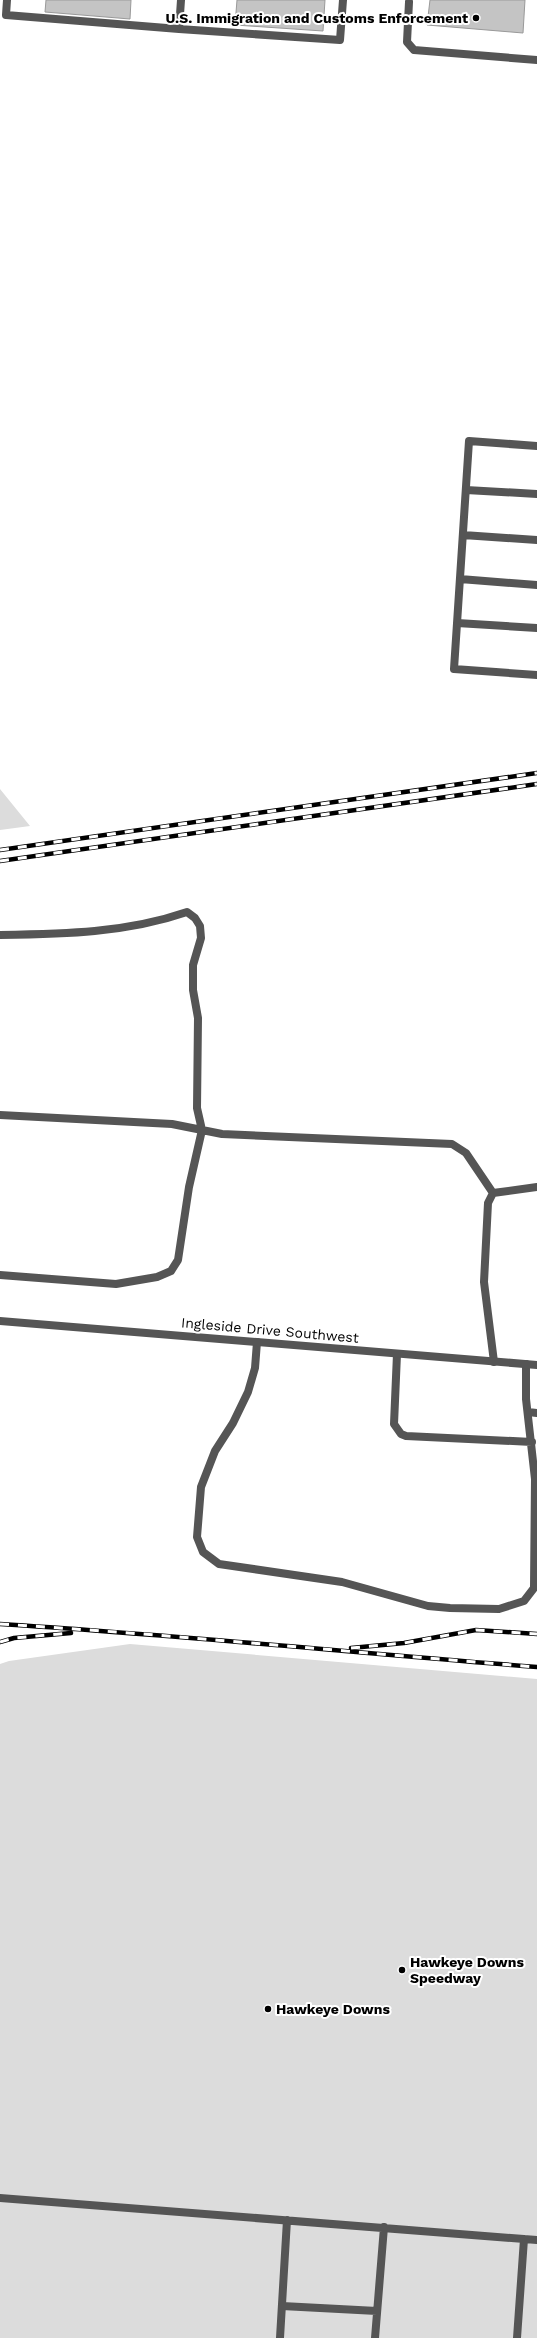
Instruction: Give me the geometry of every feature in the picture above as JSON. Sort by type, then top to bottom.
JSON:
[{"type":"street","points":[[7,0],[3,15],[340,40],[343,0]]},
{"type":"street","points":[[179,29],[181,0]]},
{"type":"street","points":[[409,2],[407,42],[414,50],[537,60]]},
{"type":"street","points":[[537,446],[469,442],[454,669],[537,675]]},
{"type":"street","points":[[466,490],[537,494]]},
{"type":"street","points":[[463,535],[537,540]]},
{"type":"street","points":[[460,579],[537,585]]},
{"type":"street","points":[[457,623],[537,628]]},
{"type":"street","points":[[0,935],[78,934],[126,928],[187,912],[195,918],[200,926],[201,938],[193,965],[193,990],[198,1018],[197,1108],[202,1130],[189,1188],[178,1260],[171,1271],[157,1277],[116,1284],[0,1275]]},
{"type":"street","points":[[0,1115],[172,1124],[222,1134],[452,1144],[466,1153],[493,1192]]},
{"type":"street","points":[[493,1192],[537,1186]]},
{"type":"street","points":[[493,1192],[488,1203],[484,1282],[494,1362]]},
{"type":"street","name":"Ingleside Drive Southwest","points":[[0,1321],[537,1365]]},
{"type":"street","points":[[257,1342],[255,1368],[248,1392],[233,1423],[215,1451],[201,1487],[197,1537],[203,1552],[219,1564],[342,1582],[428,1606],[499,1609],[524,1601],[534,1588],[535,1479],[528,1412],[526,1364]]},
{"type":"street","points":[[397,1354],[394,1424],[401,1434],[406,1436],[532,1442]]},
{"type":"street","points":[[528,1412],[537,1413]]},
{"type":"street","points":[[0,2198],[537,2240]]},
{"type":"street","points":[[280,2338],[287,2220]]},
{"type":"street","points":[[376,2338],[384,2227]]},
{"type":"street","points":[[517,2338],[524,2239]]},
{"type":"street","points":[[282,2306],[377,2311]]},
{"type":"shaded area","points":[[0,789],[30,826],[0,830]]},
{"type":"shaded area","name":"Hawkeye Downs","points":[[130,1644],[537,1679],[537,2338],[0,2338],[0,1664],[9,1661]]},
{"type":"building","points":[[46,0],[131,0],[130,19],[45,12]]},
{"type":"building","points":[[237,0],[325,0],[323,31],[235,25]]},
{"type":"building","name":"U.S. Immigration and Customs Enforcement","points":[[430,0],[525,0],[523,33],[427,25]]},
{"type":"railway","points":[[0,850],[537,773]]},
{"type":"railway","points":[[0,861],[537,784]]},
{"type":"railway","points":[[0,1624],[67,1628],[537,1667]]},
{"type":"railway","points":[[351,1648],[404,1643],[476,1630],[537,1634]]},
{"type":"railway","points":[[0,1642],[14,1638],[71,1633]]},
{"type":"place","name":"U.S. Immigration and Customs Enforcement","points":[[476,18]]},
{"type":"place","name":"Hawkeye Downs Speedway","points":[[402,1970]]},
{"type":"place","name":"Hawkeye Downs","points":[[268,2009]]}]
